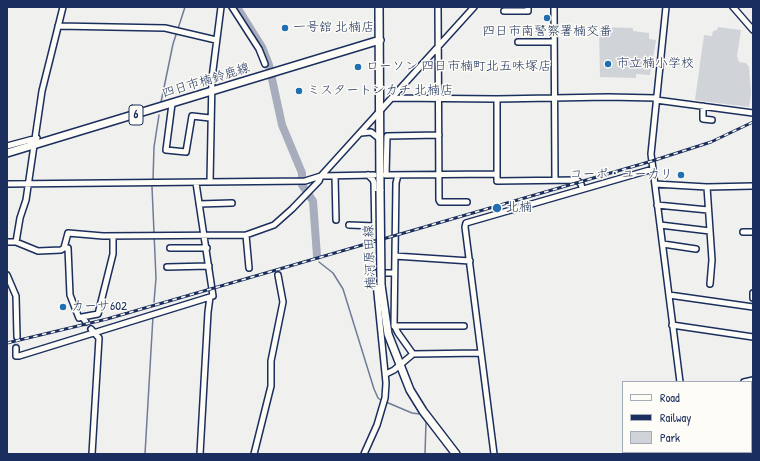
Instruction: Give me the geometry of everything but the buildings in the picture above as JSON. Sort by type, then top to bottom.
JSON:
[{"type":"main road","points":[[379,7],[380,40]]},
{"type":"main road","name":"四日市楠鈴鹿線","points":[[7,153],[36,142],[172,104],[380,40]]},
{"type":"main road","name":"楠河原田線","points":[[380,40],[379,113],[381,285],[388,334],[410,390],[420,406],[456,454]]},
{"type":"street","points":[[16,242],[29,185],[42,91],[63,7]]},
{"type":"street","points":[[210,182],[211,92],[221,7]]},
{"type":"street","points":[[232,7],[260,49],[264,64]]},
{"type":"street","points":[[438,7],[440,202],[467,202]]},
{"type":"street","points":[[64,248],[68,233],[113,236],[246,235],[274,225],[308,193],[319,181],[321,176],[474,7]]},
{"type":"street","points":[[504,11],[528,11],[528,7]]},
{"type":"street","points":[[554,7],[555,180]]},
{"type":"street","points":[[666,7],[651,147],[652,169],[658,205],[680,381]]},
{"type":"street","points":[[733,7],[753,30]]},
{"type":"street","points":[[58,26],[165,28],[216,40]]},
{"type":"street","points":[[518,42],[554,42]]},
{"type":"street","points":[[392,98],[656,99],[753,113]]},
{"type":"street","points":[[497,99],[497,181],[577,180],[581,184],[582,188]]},
{"type":"street","points":[[172,104],[166,150],[186,152],[192,116],[210,118]]},
{"type":"street","points":[[703,106],[703,119],[712,120]]},
{"type":"street","points":[[361,133],[371,132],[380,140]]},
{"type":"street","points":[[439,135],[387,136],[386,175],[497,174]]},
{"type":"street","points":[[7,146],[36,142]]},
{"type":"street","points":[[494,454],[465,227],[466,223],[537,204],[582,188],[652,169]]},
{"type":"street","points":[[368,175],[374,183],[375,237]]},
{"type":"street","points":[[7,184],[29,185],[303,181],[321,176],[374,175]]},
{"type":"street","points":[[398,175],[396,183],[394,326],[413,354]]},
{"type":"street","points":[[335,176],[336,220]]},
{"type":"street","points":[[196,183],[207,248],[213,296],[210,297],[200,454]]},
{"type":"street","points":[[655,184],[707,187],[753,186]]},
{"type":"street","points":[[707,187],[712,260],[710,284]]},
{"type":"street","points":[[199,204],[232,203]]},
{"type":"street","points":[[658,205],[708,210]]},
{"type":"street","points":[[349,225],[375,226]]},
{"type":"street","points":[[660,225],[710,231]]},
{"type":"street","points":[[743,232],[753,232]]},
{"type":"street","points":[[246,235],[249,268]]},
{"type":"street","points":[[7,242],[16,242],[38,250],[61,250],[68,248],[70,295],[79,318],[84,319],[98,314],[113,254],[113,236]]},
{"type":"street","points":[[663,244],[696,249]]},
{"type":"street","points":[[170,248],[207,248]]},
{"type":"street","points":[[395,256],[470,261]]},
{"type":"street","points":[[167,267],[209,266]]},
{"type":"street","points":[[364,454],[377,425],[384,402],[386,374],[384,367],[375,273],[394,273]]},
{"type":"street","points":[[7,275],[16,296],[16,337]]},
{"type":"street","points":[[254,454],[271,386],[271,361],[283,302],[278,275]]},
{"type":"street","points":[[753,293],[753,298]]},
{"type":"street","points":[[669,295],[753,307]]},
{"type":"street","points":[[16,348],[16,356],[19,356],[92,330],[210,297]]},
{"type":"street","points":[[672,325],[753,337]]},
{"type":"street","points":[[394,326],[464,326]]},
{"type":"street","points":[[92,330],[99,338],[92,454]]},
{"type":"street","points":[[386,374],[400,366],[413,354],[481,353]]},
{"type":"street","points":[[731,453],[742,454]]},
{"type":"green space","points":[[599,27],[633,28],[633,31],[649,33],[649,39],[656,40],[650,75],[636,74],[636,78],[600,77]]},
{"type":"green space","points":[[718,27],[741,30],[737,56],[739,62],[746,63],[749,67],[751,94],[749,107],[695,100],[704,35],[712,36],[713,31],[717,30]]},
{"type":"waterway","points":[[161,102],[173,44],[185,7]]},
{"type":"waterway","points":[[237,7],[262,47],[269,65],[282,125],[302,173],[302,185],[313,201],[317,256]]},
{"type":"waterway","points":[[153,180],[154,147],[159,115]]},
{"type":"waterway","points":[[152,187],[156,278],[154,302]]},
{"type":"waterway","points":[[319,262],[333,273],[343,289],[374,389],[378,398],[382,401]]},
{"type":"waterway","points":[[145,454],[153,316]]},
{"type":"waterway","points":[[386,402],[412,413],[420,414],[426,422],[425,454]]},
{"type":"tunnel","points":[[16,348],[17,337]]},
{"type":"railway","points":[[7,343],[107,319],[652,161],[711,142],[753,122]]},
{"type":"place","name":"四日市南警察署楠交番","points":[[547,18]]},
{"type":"place","name":"一号舘 北楠店","points":[[285,28]]},
{"type":"place","name":"市立楠小学校","points":[[608,64]]},
{"type":"place","name":"ローソン 四日市楠町北五味塚店","points":[[358,67]]},
{"type":"place","name":"ミスタートンカチ 北楠店","points":[[299,91]]},
{"type":"place","name":"コーポ・ユーカリ","points":[[681,175]]},
{"type":"place","name":"北楠","points":[[497,208]]},
{"type":"place","name":"カーサ602","points":[[63,307]]}]
